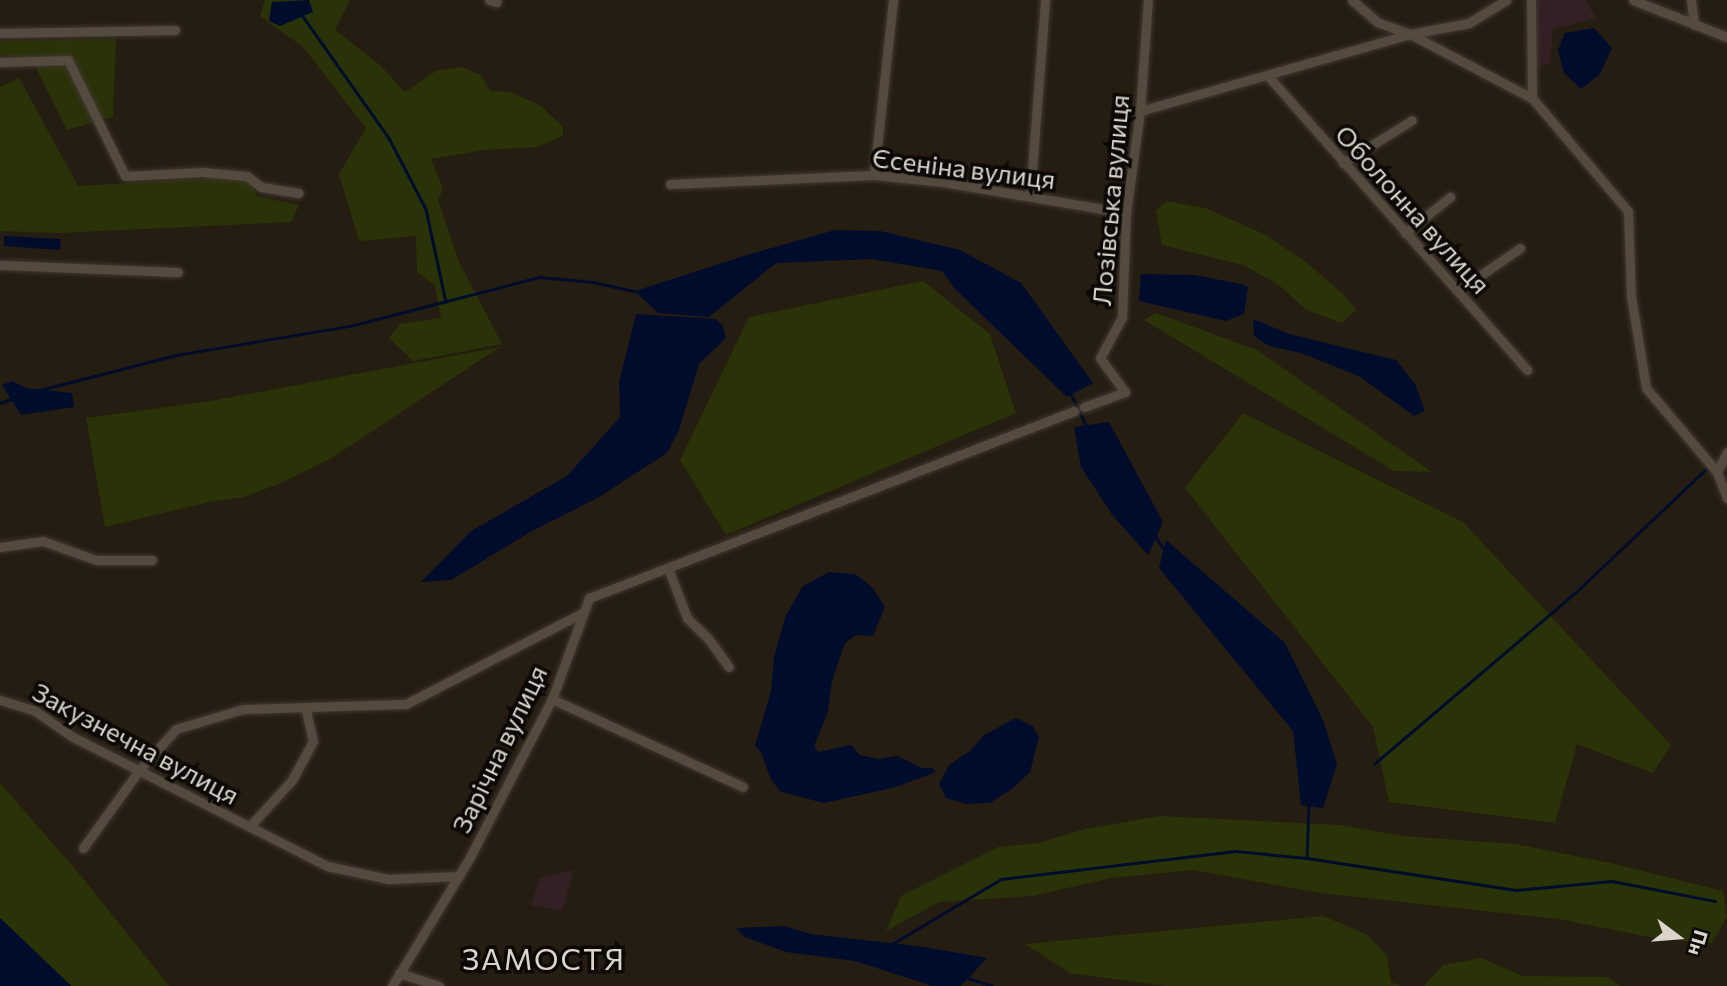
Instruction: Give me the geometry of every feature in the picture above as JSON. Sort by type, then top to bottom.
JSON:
[{"type":"street","points":[[874,175],[893,0]]},
{"type":"street","points":[[1030,196],[1045,0]]},
{"type":"street","name":"Лозівська вулиця","points":[[1084,407],[1125,392],[1100,358],[1122,317],[1126,213],[1140,111],[1148,0]]},
{"type":"street","points":[[1352,0],[1377,23],[1410,34],[1532,98],[1628,211],[1631,296],[1646,388],[1717,472],[1727,498]]},
{"type":"street","points":[[1140,111],[1410,34],[1469,23],[1506,0]]},
{"type":"street","points":[[1531,0],[1532,98]]},
{"type":"street","points":[[1633,0],[1727,37]]},
{"type":"street","points":[[1691,0],[1694,25]]},
{"type":"street","points":[[0,33],[176,30]]},
{"type":"street","points":[[0,62],[68,60],[125,176],[202,172],[247,176],[261,187],[299,194]]},
{"type":"street","name":"Оболонна вулиця","points":[[1268,76],[1527,370]]},
{"type":"street","points":[[1343,163],[1412,120]]},
{"type":"street","name":"Єсеніна вулиця","points":[[670,184],[874,175],[1030,196],[1126,213]]},
{"type":"street","points":[[1405,233],[1450,197]]},
{"type":"street","points":[[1459,290],[1520,248]]},
{"type":"street","points":[[0,265],[178,272]]},
{"type":"street","name":"Зарічна вулиця","points":[[392,986],[459,876],[552,699],[589,598],[1074,411]]},
{"type":"street","points":[[1717,472],[1727,452]]},
{"type":"street","points":[[1717,472],[1727,469]]},
{"type":"street","points":[[0,547],[43,541],[96,560],[152,560]]},
{"type":"street","points":[[668,568],[687,618],[707,637],[729,667]]},
{"type":"street","points":[[83,848],[140,768],[176,729],[243,709],[406,704],[582,613]]},
{"type":"street","points":[[552,699],[743,787]]},
{"type":"street","name":"Закузнечна вулиця","points":[[0,700],[35,711],[74,737],[140,768],[327,866],[388,879],[459,876]]},
{"type":"street","name":"Закузнечна вулиця","points":[[250,826],[292,780],[313,741],[305,707]]},
{"type":"street","points":[[399,973],[439,986]]},
{"type":"shaded area","points":[[1536,0],[1585,0],[1596,18],[1553,29],[1550,64],[1537,66]]},
{"type":"shaded area","points":[[574,870],[562,911],[531,905],[540,878]]},
{"type":"green space","points":[[265,0],[350,0],[335,30],[380,65],[405,92],[436,71],[461,67],[481,75],[490,91],[511,92],[541,106],[563,127],[563,136],[537,147],[485,150],[431,159],[443,189],[438,200],[459,262],[502,344],[413,361],[389,338],[400,324],[441,318],[435,286],[417,272],[416,236],[359,241],[339,174],[366,128],[303,47],[260,16]]},
{"type":"green space","points":[[116,39],[113,117],[67,130],[31,58],[0,55],[0,41]]},
{"type":"green space","points":[[19,78],[78,186],[247,176],[257,196],[299,205],[291,222],[58,233],[0,231],[0,87]]},
{"type":"green space","points":[[1166,201],[1205,208],[1264,234],[1306,262],[1343,294],[1356,310],[1342,323],[1306,310],[1279,285],[1243,265],[1162,245],[1156,211]]},
{"type":"green space","points":[[923,281],[990,334],[1016,413],[726,535],[680,460],[749,317]]},
{"type":"green space","points":[[1156,313],[1257,350],[1432,472],[1394,471],[1144,320]]},
{"type":"green space","points":[[500,347],[330,459],[281,483],[244,497],[209,502],[105,527],[86,418],[211,401]]},
{"type":"green space","points":[[1243,413],[1463,522],[1671,745],[1653,773],[1577,744],[1555,823],[1389,802],[1373,727],[1185,488]]},
{"type":"green space","points":[[0,783],[77,871],[169,986],[71,986],[0,918]]},
{"type":"green space","points":[[1160,816],[1340,825],[1403,836],[1515,844],[1610,863],[1723,891],[1727,917],[1712,943],[1660,939],[1558,919],[1320,893],[1193,870],[1111,878],[1032,896],[939,902],[886,931],[901,896],[998,847],[1038,843],[1085,829]]},
{"type":"green space","points":[[1323,916],[1366,934],[1387,955],[1391,982],[1401,986],[1166,986],[1070,973],[1025,944]]},
{"type":"green space","points":[[1481,958],[1523,976],[1608,977],[1620,986],[1424,986],[1443,965]]},
{"type":"water","points":[[309,0],[313,12],[280,26],[269,21],[272,2]]},
{"type":"water","points":[[1594,28],[1612,48],[1600,74],[1581,89],[1564,73],[1558,50],[1565,33]]},
{"type":"water","points":[[835,230],[880,231],[960,250],[1021,283],[1093,383],[1067,397],[955,289],[942,271],[872,259],[776,263],[709,317],[658,313],[635,291]]},
{"type":"water","points":[[4,236],[61,239],[60,250],[4,246]]},
{"type":"water","points":[[1141,274],[1194,275],[1241,284],[1248,287],[1244,314],[1226,321],[1139,301]]},
{"type":"water","points":[[636,314],[716,319],[723,326],[726,338],[699,364],[679,430],[667,453],[599,497],[532,531],[451,580],[421,582],[471,531],[567,476],[620,417],[619,382]]},
{"type":"water","points":[[1253,319],[1289,334],[1396,360],[1415,384],[1425,411],[1414,416],[1359,376],[1301,353],[1269,346],[1254,336]]},
{"type":"water","points":[[12,381],[26,388],[72,393],[74,407],[21,415],[2,385]]},
{"type":"water","points":[[1109,422],[1163,522],[1148,555],[1113,516],[1081,467],[1074,427]]},
{"type":"water","points":[[1166,540],[1285,643],[1323,720],[1337,764],[1323,808],[1301,805],[1293,731],[1159,568]]},
{"type":"water","points":[[829,572],[855,574],[872,587],[885,607],[873,636],[856,635],[845,643],[832,681],[828,712],[814,746],[818,752],[851,745],[860,755],[878,759],[897,756],[922,768],[932,768],[936,772],[896,787],[824,803],[781,792],[771,780],[761,752],[755,746],[771,691],[774,657],[786,615],[803,586]]},
{"type":"water","points":[[1016,718],[1033,726],[1039,737],[1030,772],[1012,789],[990,803],[967,804],[946,798],[939,784],[949,765],[970,751],[984,735]]},
{"type":"water","points":[[0,918],[64,979],[71,986],[0,986]]},
{"type":"water","points":[[784,926],[811,934],[924,947],[987,958],[961,986],[933,986],[855,961],[786,952],[745,937],[736,928]]},
{"type":"waterway","points":[[302,15],[389,138],[426,209],[446,302]]},
{"type":"waterway","points":[[40,390],[176,355],[350,326],[540,277],[593,282],[638,292]]},
{"type":"waterway","points":[[1070,392],[1087,427]]},
{"type":"waterway","points":[[0,403],[13,398]]},
{"type":"waterway","points":[[1374,764],[1575,593],[1706,469]]},
{"type":"waterway","points":[[1155,536],[1165,551]]},
{"type":"waterway","points":[[1309,806],[1307,858],[1516,890],[1612,881],[1715,901]]},
{"type":"waterway","points":[[892,944],[1001,879],[1235,851],[1306,858]]},
{"type":"waterway","points":[[965,977],[992,986]]},
{"type":"district","name":"ЗАМОСТЯ","points":[[544,958]]}]
